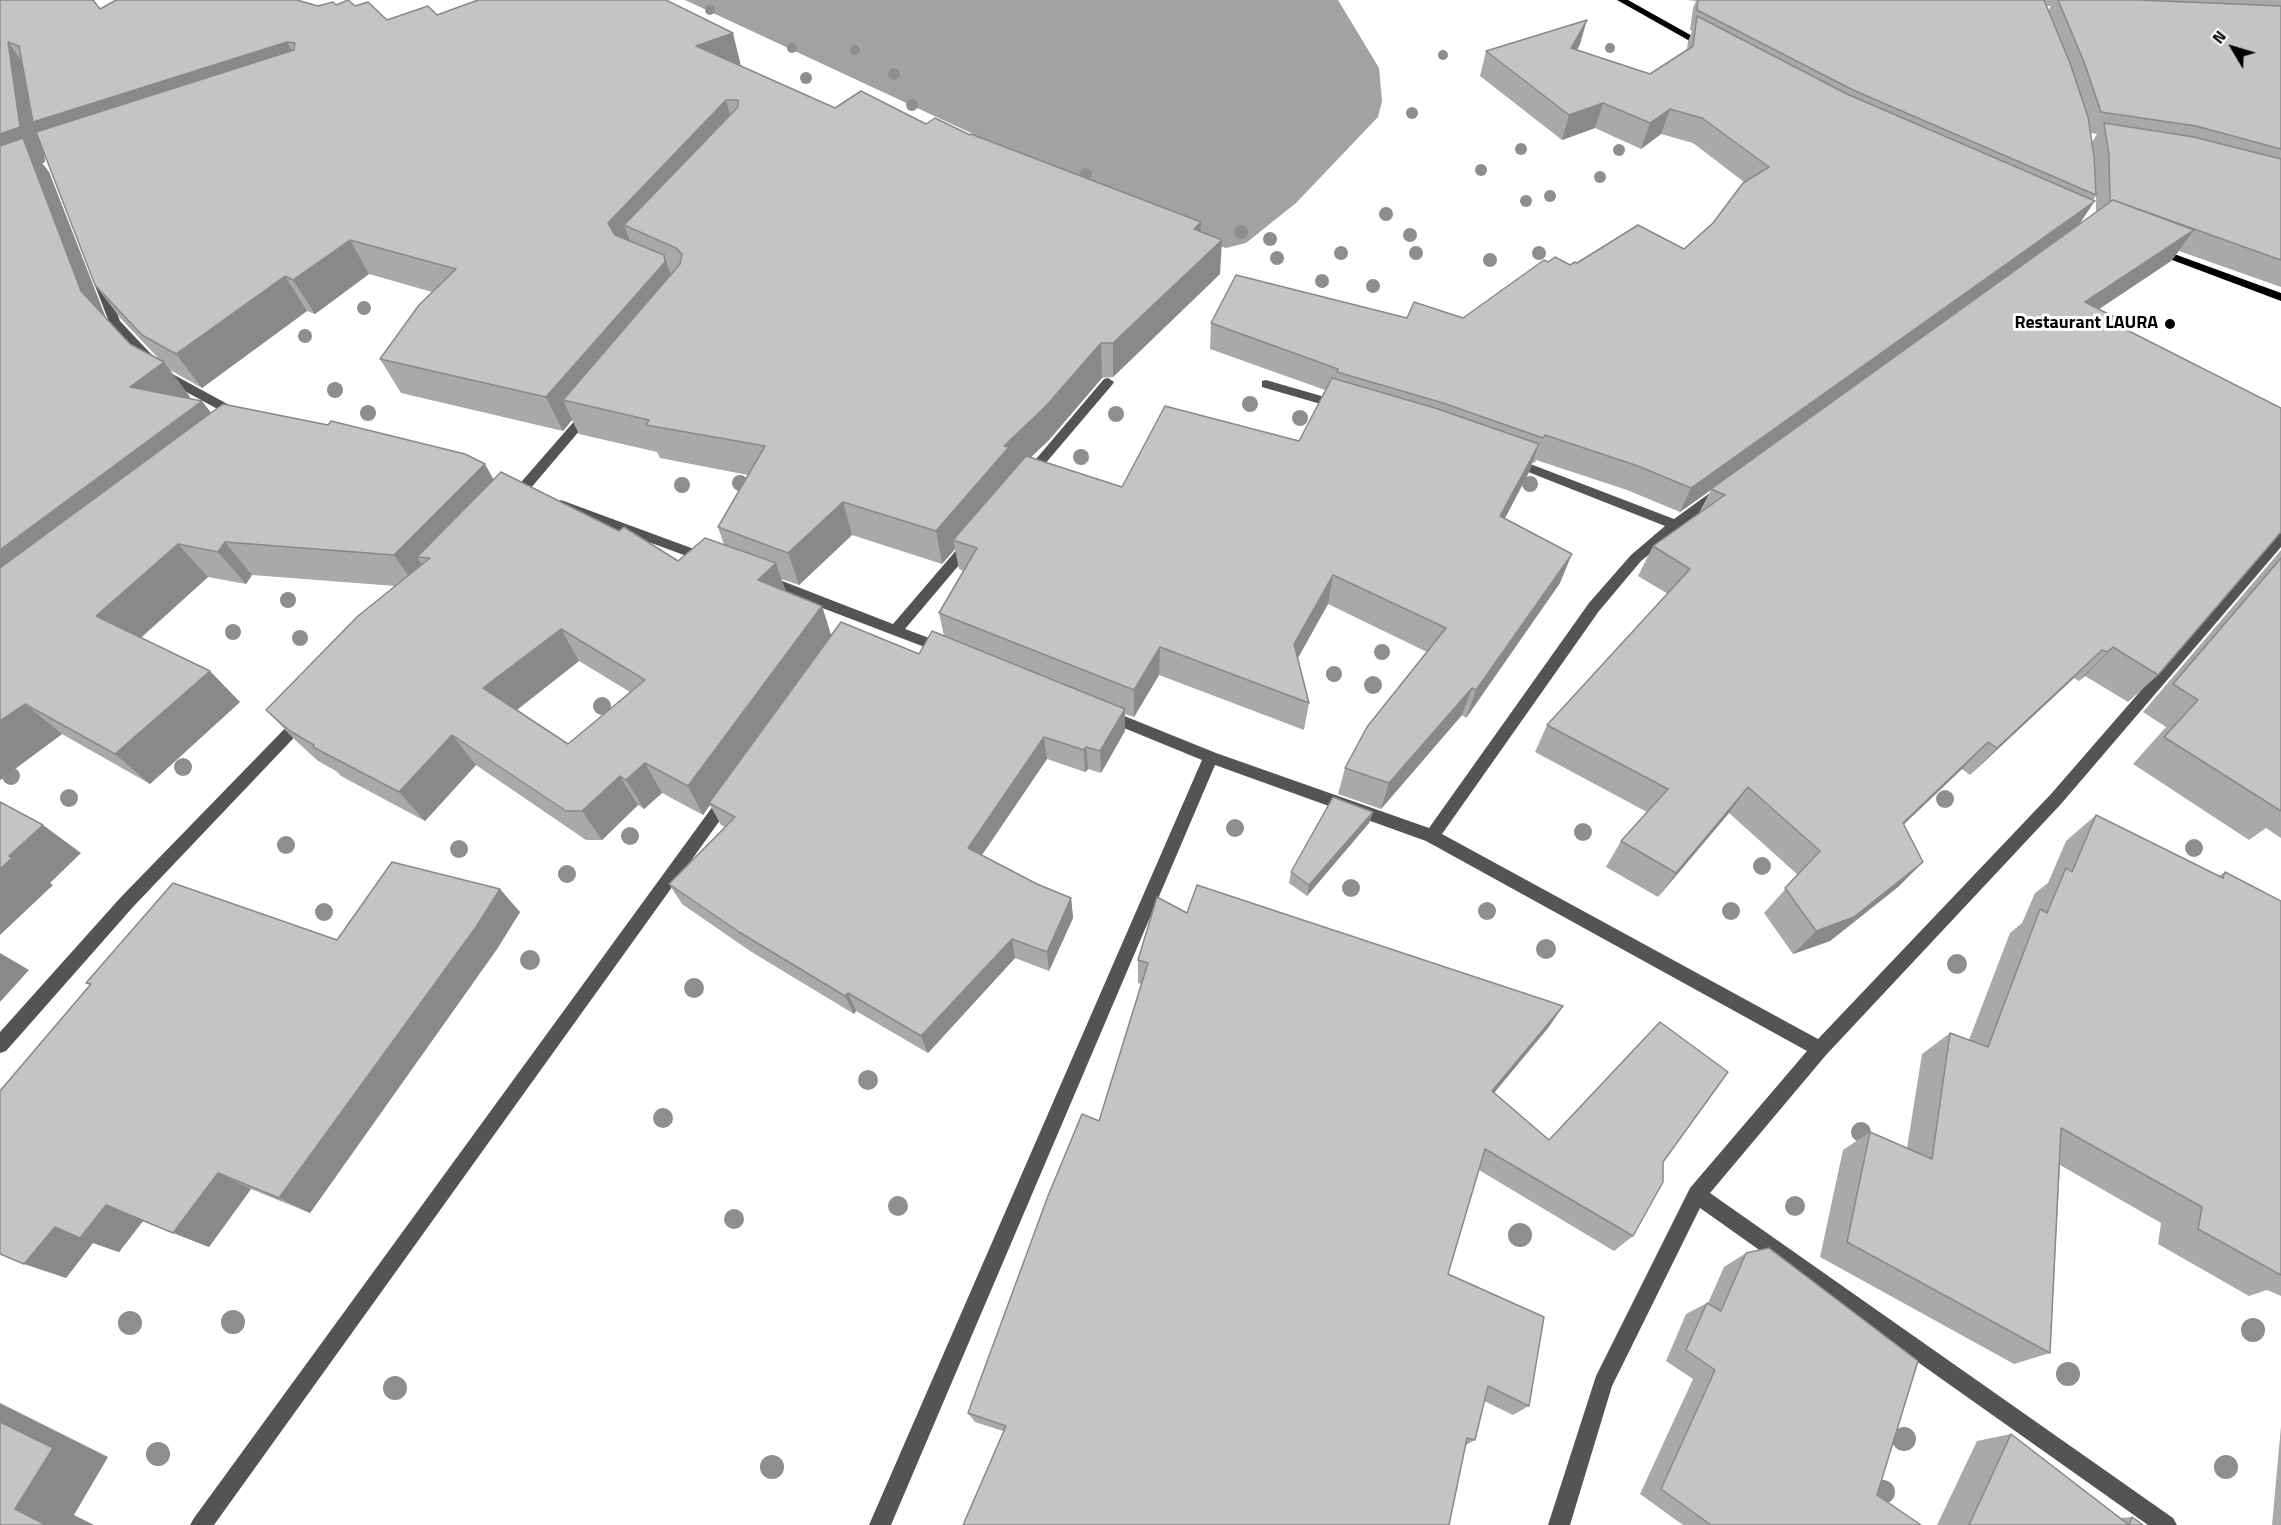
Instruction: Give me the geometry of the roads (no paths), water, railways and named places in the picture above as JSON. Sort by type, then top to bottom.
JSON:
[{"type":"main road","points":[[1621,0],[1715,51]]},
{"type":"main road","points":[[2145,246],[2281,297]]},
{"type":"street","points":[[95,269],[115,322],[163,374],[255,424]]},
{"type":"street","points":[[1017,488],[1108,382]]},
{"type":"street","points":[[1266,384],[1354,410]]},
{"type":"street","points":[[506,508],[534,495],[599,399]]},
{"type":"street","points":[[1505,458],[1675,525]]},
{"type":"street","points":[[1432,836],[1594,607],[1636,558],[1675,525],[1733,483]]},
{"type":"street","points":[[501,485],[725,565]]},
{"type":"street","points":[[896,630],[980,532]]},
{"type":"street","points":[[1559,1525],[1603,1383],[1697,1195],[1820,1049],[2056,799],[2281,538]]},
{"type":"street","points":[[759,578],[860,615],[961,656]]},
{"type":"street","points":[[846,635],[860,615]]},
{"type":"street","points":[[0,1045],[127,902],[317,705]]},
{"type":"street","points":[[1092,709],[1211,757],[1432,836],[1820,1049]]},
{"type":"street","points":[[880,1525],[1211,757]]},
{"type":"street","points":[[201,1525],[734,790]]},
{"type":"street","points":[[1697,1195],[2166,1525]]},
{"type":"place","name":"Restaurant LAURA","points":[[2170,324]]}]
